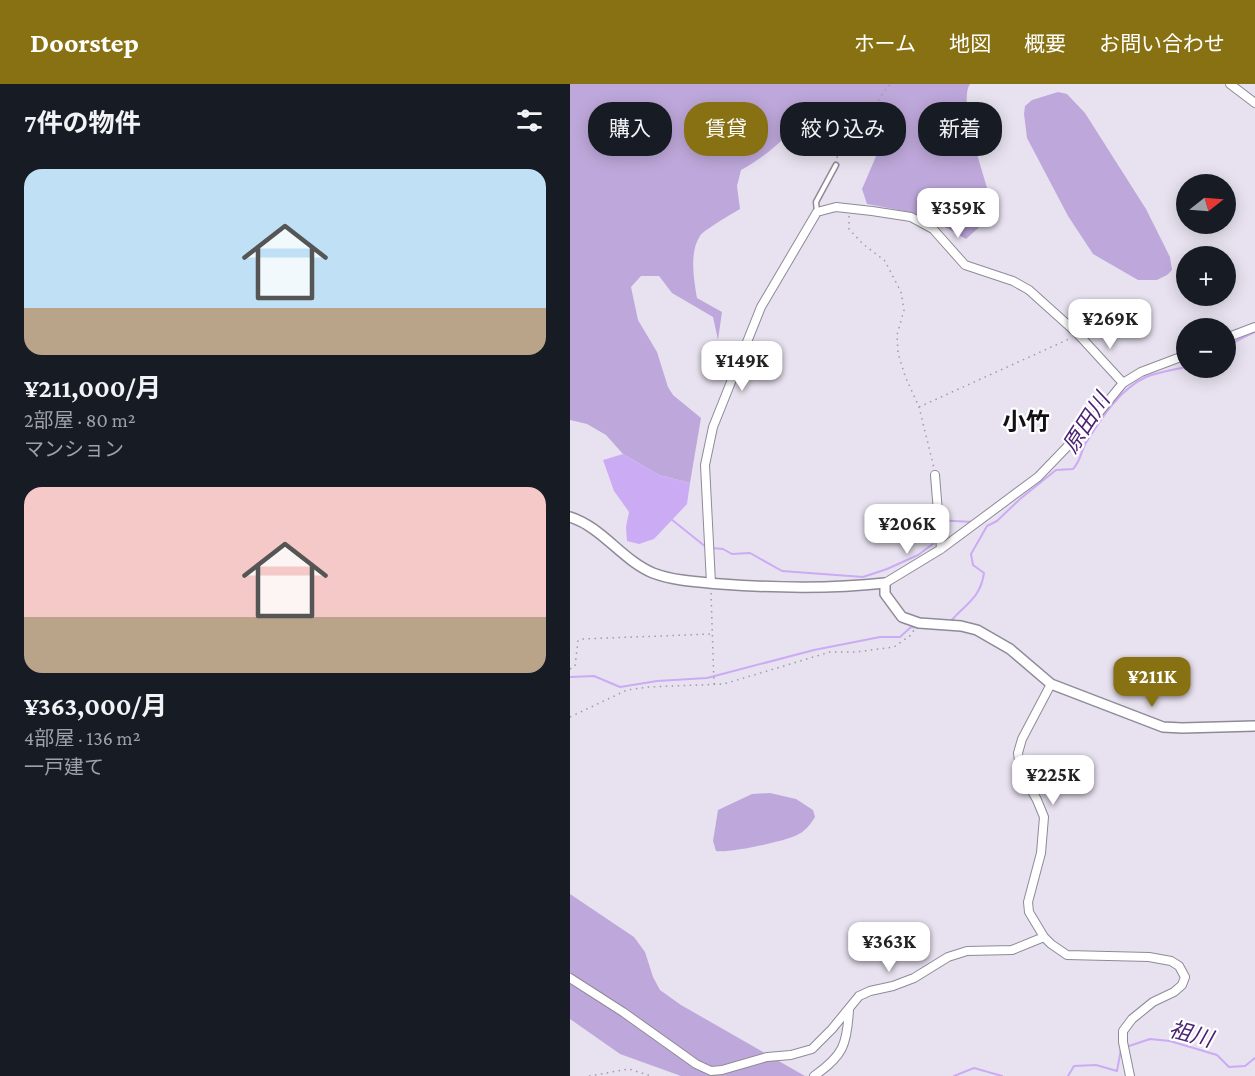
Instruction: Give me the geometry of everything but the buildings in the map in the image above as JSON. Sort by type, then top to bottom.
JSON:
[{"type":"street","points":[[1230,84],[1255,104]]},
{"type":"street","points":[[711,583],[705,465],[713,427],[761,307],[817,212],[836,207],[911,217],[933,229],[965,265],[1013,281],[1029,290],[1078,334],[1123,382]]},
{"type":"street","points":[[1236,334],[1255,327]]},
{"type":"street","points":[[570,517],[593,529],[627,557],[652,573],[673,578],[775,588],[863,586],[885,583],[941,549],[1038,477],[1091,422],[1123,382],[1141,372],[1176,359]]},
{"type":"street","points":[[935,476],[941,549]]},
{"type":"street","points":[[885,583],[885,594],[903,616],[919,623],[961,626],[985,634],[1010,649],[1051,684],[1163,727],[1255,726]]},
{"type":"street","points":[[1051,684],[1022,739],[1018,753],[1020,769],[1044,817],[1041,853],[1028,902],[1029,912],[1044,937],[1067,955],[1149,957],[1171,961],[1179,966],[1185,977],[1182,985],[1174,992],[1153,1002],[1132,1019],[1123,1031],[1123,1042],[1131,1076]]},
{"type":"street","points":[[570,978],[696,1064],[711,1071],[767,1057],[792,1055],[812,1048],[849,1010],[859,996],[914,978],[948,957],[968,951],[1012,950],[1044,937]]},
{"type":"street","points":[[814,1076],[828,1066],[843,1049],[848,1032],[849,1010]]},
{"type":"lane","points":[[817,212],[816,202],[836,165]]},
{"type":"path","points":[[836,165],[839,148],[861,128],[883,92],[891,84]]},
{"type":"path","points":[[849,209],[849,229],[863,244],[885,261],[901,292],[904,310],[897,335],[898,353],[905,376],[919,407],[935,476]]},
{"type":"path","points":[[919,407],[1078,334]]},
{"type":"path","points":[[711,583],[714,685]]},
{"type":"path","points":[[570,717],[627,690],[724,684],[830,652],[856,652],[894,647],[911,634],[919,623]]},
{"type":"path","points":[[570,669],[575,666],[578,641],[582,639],[712,634]]},
{"type":"path","points":[[590,1076],[629,1069],[651,1076]]},
{"type":"shaded area","points":[[570,84],[970,84],[967,102],[918,102],[918,156],[978,156],[995,213],[966,239],[936,222],[909,212],[867,204],[862,189],[876,156],[906,156],[906,102],[780,102],[780,141],[768,152],[768,102],[684,102],[684,156],[762,156],[741,170],[737,186],[740,209],[700,236],[694,250],[693,266],[697,298],[722,312],[718,340],[713,317],[672,293],[659,276],[641,276],[631,287],[638,320],[657,352],[668,387],[673,395],[701,418],[690,483],[659,475],[623,454],[606,435],[587,424],[570,420]]},
{"type":"shaded area","points":[[1058,92],[1067,94],[1085,113],[1146,209],[1170,257],[1172,270],[1167,275],[1157,280],[1138,280],[1093,254],[1068,216],[1027,138],[1024,114],[1025,106],[1032,100]]},
{"type":"shaded area","points":[[623,454],[659,475],[690,483],[687,504],[654,539],[639,544],[627,541],[626,527],[629,512],[614,491],[603,460]]},
{"type":"shaded area","points":[[770,793],[796,799],[813,810],[815,817],[799,834],[788,838],[743,849],[716,851],[713,841],[718,810],[752,794]]},
{"type":"shaded area","points":[[570,894],[634,937],[645,952],[660,990],[681,1005],[805,1076],[681,1076],[620,1054],[570,1019]]},
{"type":"waterway","name":"原田川","points":[[1236,341],[1255,332]]},
{"type":"waterway","name":"原田川","points":[[950,622],[976,595],[982,582],[984,573],[973,565],[971,554],[987,526],[997,521],[1056,470],[1073,469],[1078,463],[1085,444],[1112,404],[1128,389],[1146,377],[1176,369]]},
{"type":"waterway","points":[[671,519],[706,547]]},
{"type":"waterway","points":[[712,548],[723,549],[732,554],[750,553],[782,571],[863,577],[918,555],[933,544],[933,520],[974,522]]},
{"type":"waterway","points":[[570,677],[594,676],[620,687],[657,681],[707,678],[814,650],[880,637],[900,637],[911,627],[944,629]]},
{"type":"waterway","name":"祖川","points":[[1126,1047],[1150,1039],[1170,1041],[1217,1055],[1229,1067],[1245,1066],[1255,1058]]},
{"type":"waterway","name":"祖川","points":[[1068,1076],[1074,1066],[1096,1065],[1117,1071],[1121,1049]]},
{"type":"waterway","name":"祖川","points":[[954,1076],[974,1068],[1002,1076]]},
{"type":"district","name":"小竹","points":[[1026,421]]}]
